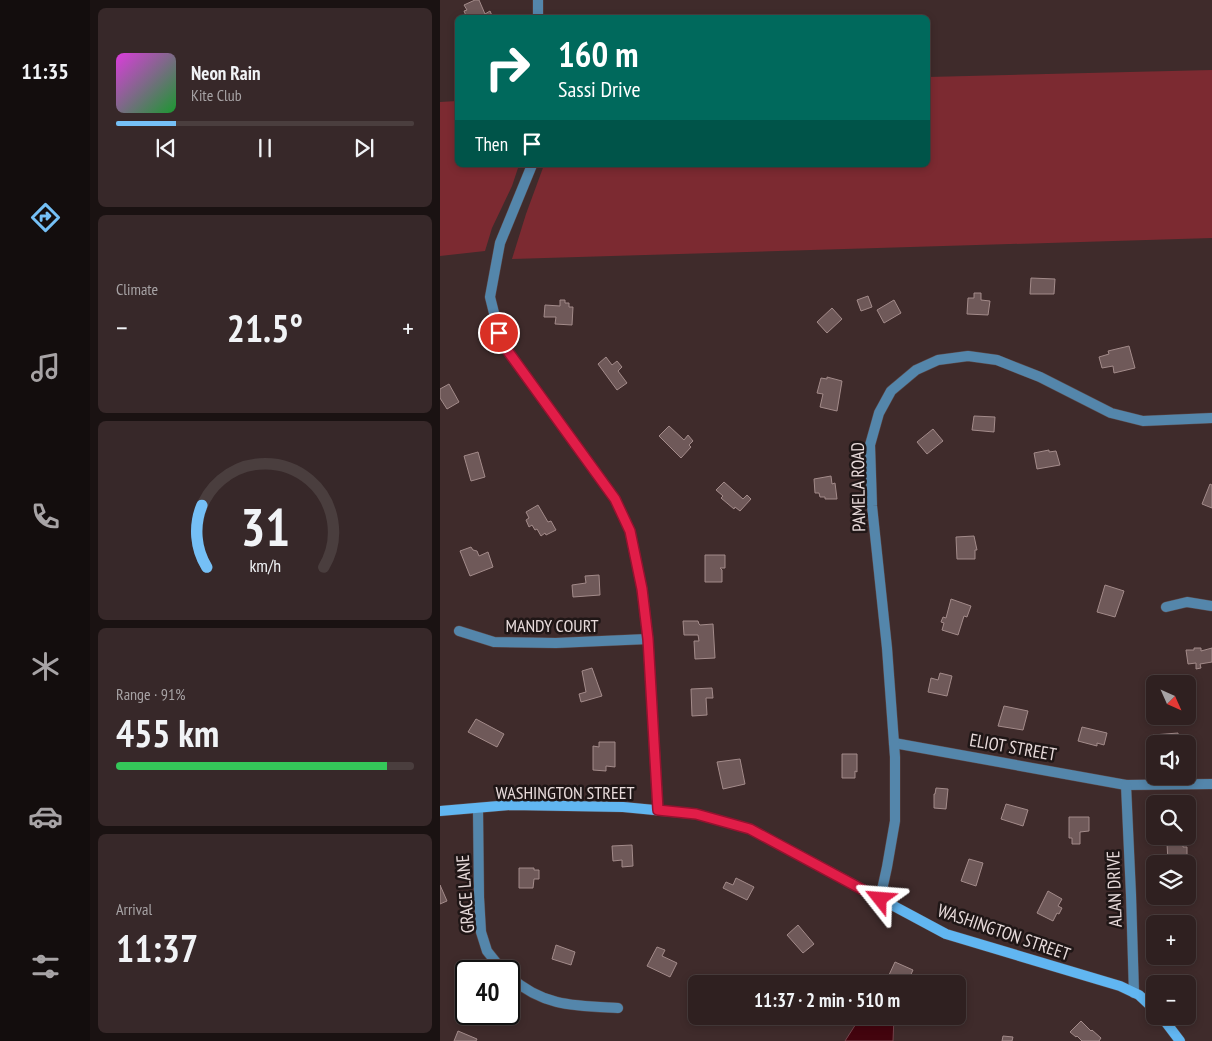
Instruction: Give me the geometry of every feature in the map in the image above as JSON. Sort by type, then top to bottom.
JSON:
[{"type":"street","points":[[538,0],[538,15]]},
{"type":"street","points":[[531,167],[497,253],[490,298],[507,350],[615,499],[630,531],[642,589],[648,639],[658,810]]},
{"type":"street","name":"PAMELA ROAD","points":[[880,899],[895,821],[894,743],[887,648],[872,506],[870,445],[879,413],[891,391],[916,370],[938,360],[968,356],[997,360],[1040,377],[1111,413],[1143,421],[1212,418]]},
{"type":"street","points":[[1166,607],[1187,602],[1212,606]]},
{"type":"street","name":"MANDY COURT","points":[[459,631],[494,642],[556,643],[648,639]]},
{"type":"street","name":"ELIOT STREET","points":[[894,743],[1126,785]]},
{"type":"street","points":[[1126,785],[1212,784]]},
{"type":"street","name":"ALAN DRIVE","points":[[1126,785],[1134,993]]},
{"type":"street","name":"WASHINGTON STREET","points":[[440,811],[511,805],[623,807],[696,814],[750,829],[946,934],[1120,986],[1134,993],[1146,1003]]},
{"type":"street","name":"GRACE LANE","points":[[478,809],[478,897],[481,932],[487,951],[494,960]]},
{"type":"street","points":[[520,986],[554,1003],[584,1007],[618,1008]]},
{"type":"street","points":[[1168,1025],[1180,1041]]},
{"type":"shaded area","points":[[1212,70],[1212,238],[512,259],[543,167],[930,167],[930,77]]},
{"type":"shaded area","points":[[455,101],[455,167],[518,167],[512,186],[492,228],[485,251],[440,256],[440,102]]},
{"type":"shaded area","points":[[855,1025],[894,1025],[893,1041],[845,1041]]},
{"type":"building","points":[[479,0],[485,14],[490,11],[492,15],[466,15],[464,11],[467,10],[464,5]]},
{"type":"building","points":[[1031,278],[1055,279],[1054,294],[1030,294]]},
{"type":"building","points":[[974,293],[981,293],[981,300],[990,301],[988,315],[967,314],[968,298],[974,298]]},
{"type":"building","points":[[868,296],[872,307],[861,311],[857,300]]},
{"type":"building","points":[[560,300],[565,300],[565,303],[569,303],[569,307],[573,307],[572,325],[555,324],[556,317],[544,317],[545,305],[560,306]]},
{"type":"building","points":[[894,300],[901,313],[884,323],[877,310]]},
{"type":"building","points":[[832,308],[842,319],[827,333],[817,322]]},
{"type":"building","points":[[1129,346],[1135,368],[1114,373],[1113,366],[1102,368],[1099,357],[1109,354],[1108,351]]},
{"type":"building","points":[[606,357],[612,365],[617,361],[622,367],[618,371],[627,383],[617,390],[598,364]]},
{"type":"building","points":[[827,377],[842,381],[837,411],[820,407],[823,394],[817,393],[821,378],[827,379]]},
{"type":"building","points":[[449,384],[459,402],[447,409],[440,398],[440,389]]},
{"type":"building","points":[[974,416],[995,417],[994,432],[972,430]]},
{"type":"building","points":[[669,426],[684,440],[688,435],[693,441],[689,445],[691,447],[681,458],[659,436]]},
{"type":"building","points":[[933,429],[943,441],[927,454],[917,442]]},
{"type":"building","points":[[1049,450],[1049,452],[1056,451],[1060,465],[1037,469],[1034,453]]},
{"type":"building","points":[[478,452],[485,477],[471,481],[464,456]]},
{"type":"building","points":[[831,476],[832,484],[835,483],[837,499],[825,499],[825,497],[820,497],[819,493],[815,493],[814,479]]},
{"type":"building","points":[[724,482],[743,499],[747,495],[751,499],[740,511],[735,507],[734,509],[721,498],[723,496],[716,490]]},
{"type":"building","points":[[1210,484],[1212,485],[1212,508],[1202,504]]},
{"type":"building","points":[[538,505],[548,522],[551,521],[556,530],[541,536],[532,525],[529,527],[526,520],[529,518],[526,512]]},
{"type":"building","points":[[974,536],[977,550],[975,550],[975,559],[957,559],[956,537]]},
{"type":"building","points":[[471,547],[477,551],[479,556],[488,552],[493,567],[470,576],[460,551]]},
{"type":"building","points":[[705,555],[725,555],[725,568],[720,568],[722,570],[722,582],[705,582]]},
{"type":"building","points":[[599,575],[600,595],[573,597],[572,585],[586,583],[585,576]]},
{"type":"building","points":[[1105,585],[1124,591],[1115,617],[1097,612]]},
{"type":"building","points":[[951,599],[971,606],[967,617],[964,616],[958,635],[942,630],[944,623],[941,622],[943,617],[946,618]]},
{"type":"building","points":[[683,621],[698,621],[700,625],[713,624],[715,658],[695,659],[694,641],[699,641],[698,635],[684,635]]},
{"type":"building","points":[[1194,648],[1201,648],[1201,651],[1212,648],[1212,662],[1200,664],[1201,668],[1196,669],[1196,663],[1188,664],[1186,650],[1194,650]]},
{"type":"building","points":[[592,668],[602,696],[581,702],[579,694],[586,692],[582,671]]},
{"type":"building","points":[[940,673],[952,676],[947,696],[928,692],[931,678],[938,680]]},
{"type":"building","points":[[712,688],[713,698],[706,698],[707,715],[692,716],[691,689]]},
{"type":"building","points":[[1004,706],[1028,711],[1023,730],[998,726]]},
{"type":"building","points":[[476,719],[504,734],[497,747],[468,732]]},
{"type":"building","points":[[1082,727],[1107,733],[1104,745],[1097,743],[1097,746],[1078,741]]},
{"type":"building","points":[[1178,733],[1178,735],[1153,735]]},
{"type":"building","points":[[599,742],[615,742],[615,767],[606,766],[606,771],[593,770],[593,746],[599,747]]},
{"type":"building","points":[[842,754],[857,754],[855,778],[842,778]]},
{"type":"building","points":[[740,759],[745,784],[723,789],[717,762]]},
{"type":"building","points":[[936,788],[948,789],[946,809],[934,808]]},
{"type":"building","points":[[1006,804],[1028,810],[1023,826],[1001,819]]},
{"type":"building","points":[[1069,817],[1089,817],[1089,831],[1080,832],[1080,844],[1072,844],[1072,838],[1069,838]]},
{"type":"building","points":[[632,845],[633,866],[622,867],[622,860],[613,861],[612,846]]},
{"type":"building","points":[[1167,845],[1183,845],[1183,847],[1187,847],[1187,855],[1168,855]]},
{"type":"building","points":[[969,859],[983,863],[976,886],[961,881]]},
{"type":"building","points":[[519,868],[539,870],[539,879],[534,879],[533,888],[519,888]]},
{"type":"building","points":[[736,878],[754,887],[747,900],[723,888],[726,882],[733,885]]},
{"type":"building","points":[[440,885],[447,901],[440,904]]},
{"type":"building","points":[[1048,891],[1062,899],[1058,906],[1062,908],[1053,921],[1037,913]]},
{"type":"building","points":[[798,925],[814,944],[803,953],[787,935]]},
{"type":"building","points":[[556,945],[575,952],[571,965],[552,959]]},
{"type":"building","points":[[657,947],[665,950],[662,956],[677,963],[670,977],[647,966]]},
{"type":"building","points":[[895,962],[913,970],[911,975],[889,975]]},
{"type":"building","points":[[1081,1021],[1101,1038],[1099,1041],[1082,1041],[1070,1032]]},
{"type":"building","points":[[458,1031],[477,1039],[476,1041],[454,1041]]},
{"type":"building","points":[[1003,1036],[1013,1037],[1012,1041],[1002,1041]]},
{"type":"route","points":[[499,333],[507,350],[615,499],[630,531],[638,562],[648,639],[658,810],[696,814],[750,829],[880,899]]}]
